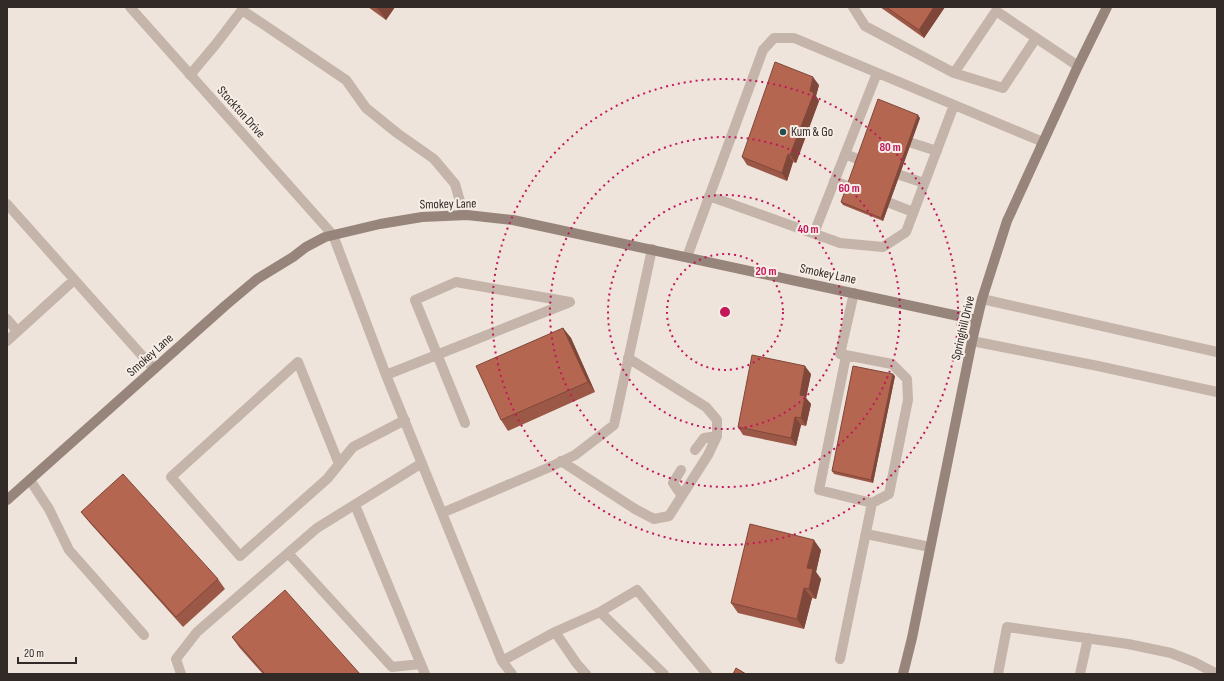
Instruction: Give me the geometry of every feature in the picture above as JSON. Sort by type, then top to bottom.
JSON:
[{"type":"street","name":"Stockton Drive","points":[[130,7],[333,235]]},
{"type":"street","points":[[852,7],[865,26],[954,73],[1004,88],[1036,38]]},
{"type":"street","name":"Springhill Drive","points":[[903,674],[912,638],[972,341],[982,299],[1007,222],[1078,66],[1107,7]]},
{"type":"street","points":[[190,75],[242,10],[346,80],[366,108],[397,133],[434,159],[455,184],[464,215]]},
{"type":"street","points":[[954,73],[996,11],[1078,66]]},
{"type":"street","points":[[687,257],[763,50],[774,38],[794,38],[1043,142]]},
{"type":"street","points":[[814,233],[845,154],[861,124],[878,73]]},
{"type":"street","points":[[709,196],[840,243],[883,247],[906,232],[954,105]]},
{"type":"street","points":[[912,143],[936,151]]},
{"type":"street","points":[[845,154],[860,160]]},
{"type":"street","points":[[900,175],[924,183]]},
{"type":"street","points":[[834,181],[850,187]]},
{"type":"street","points":[[890,203],[913,212]]},
{"type":"street","points":[[7,204],[154,369]]},
{"type":"street","name":"Smokey Lane","points":[[7,500],[257,279],[293,257],[306,247],[325,237],[380,224],[422,217],[464,215],[513,220],[977,320]]},
{"type":"street","points":[[333,235],[386,375],[502,661],[512,674]]},
{"type":"street","points":[[442,513],[575,455],[614,425],[652,249]]},
{"type":"street","points":[[7,341],[74,280]]},
{"type":"street","points":[[386,375],[437,355],[496,331],[570,302],[456,282],[415,300],[437,355],[465,423]]},
{"type":"street","points":[[846,356],[819,490],[872,503],[889,494],[908,400],[907,379],[892,364],[840,354],[854,293]]},
{"type":"street","points":[[982,299],[1217,352]]},
{"type":"street","points":[[7,319],[18,331]]},
{"type":"street","points":[[972,341],[1098,366],[1217,392]]},
{"type":"street","points":[[561,462],[635,509],[654,519],[669,516],[682,496],[708,455],[717,436],[716,420],[706,407],[628,358]]},
{"type":"street","points":[[339,464],[298,362],[171,477],[240,556],[327,479],[353,447],[405,420]]},
{"type":"street","points":[[695,450],[704,438],[717,436]]},
{"type":"street","points":[[181,674],[176,659],[197,632],[317,528],[422,462]]},
{"type":"street","points":[[681,470],[673,483],[682,496]]},
{"type":"street","points":[[30,480],[49,509],[69,550],[144,635]]},
{"type":"street","points":[[840,659],[872,503]]},
{"type":"street","points":[[355,504],[425,674]]},
{"type":"street","points":[[866,534],[930,547]]},
{"type":"street","points":[[288,553],[393,671],[420,664]]},
{"type":"street","points":[[502,661],[555,632],[600,612],[637,590],[706,674]]},
{"type":"street","points":[[600,612],[664,674]]},
{"type":"street","points":[[998,674],[1007,627],[1128,644],[1171,652],[1217,674]]},
{"type":"street","points":[[555,632],[577,664],[586,674]]},
{"type":"street","points":[[1080,674],[1088,638]]},
{"type":"building","points":[[886,7],[934,7],[919,30]]},
{"type":"building","name":"Kum & Go","points":[[775,62],[813,77],[810,91],[814,93],[790,155],[788,154],[782,173],[742,157]]},
{"type":"building","name":"Kum & Go","points":[[878,99],[918,115],[881,218],[841,202]]},
{"type":"building","points":[[563,328],[588,382],[501,420],[476,366]]},
{"type":"building","points":[[752,355],[805,366],[800,395],[805,396],[801,418],[795,417],[791,438],[738,427]]},
{"type":"building","points":[[853,366],[893,374],[871,480],[832,471]]},
{"type":"building","points":[[123,474],[218,579],[176,617],[81,512]]},
{"type":"building","points":[[750,524],[814,540],[807,568],[813,569],[809,589],[804,588],[797,619],[731,603]]},
{"type":"building","points":[[285,590],[360,674],[265,674],[232,637]]},
{"type":"building","points":[[736,668],[746,674],[733,674]]},
{"type":"place","name":"Kum & Go","points":[[783,132]]}]
